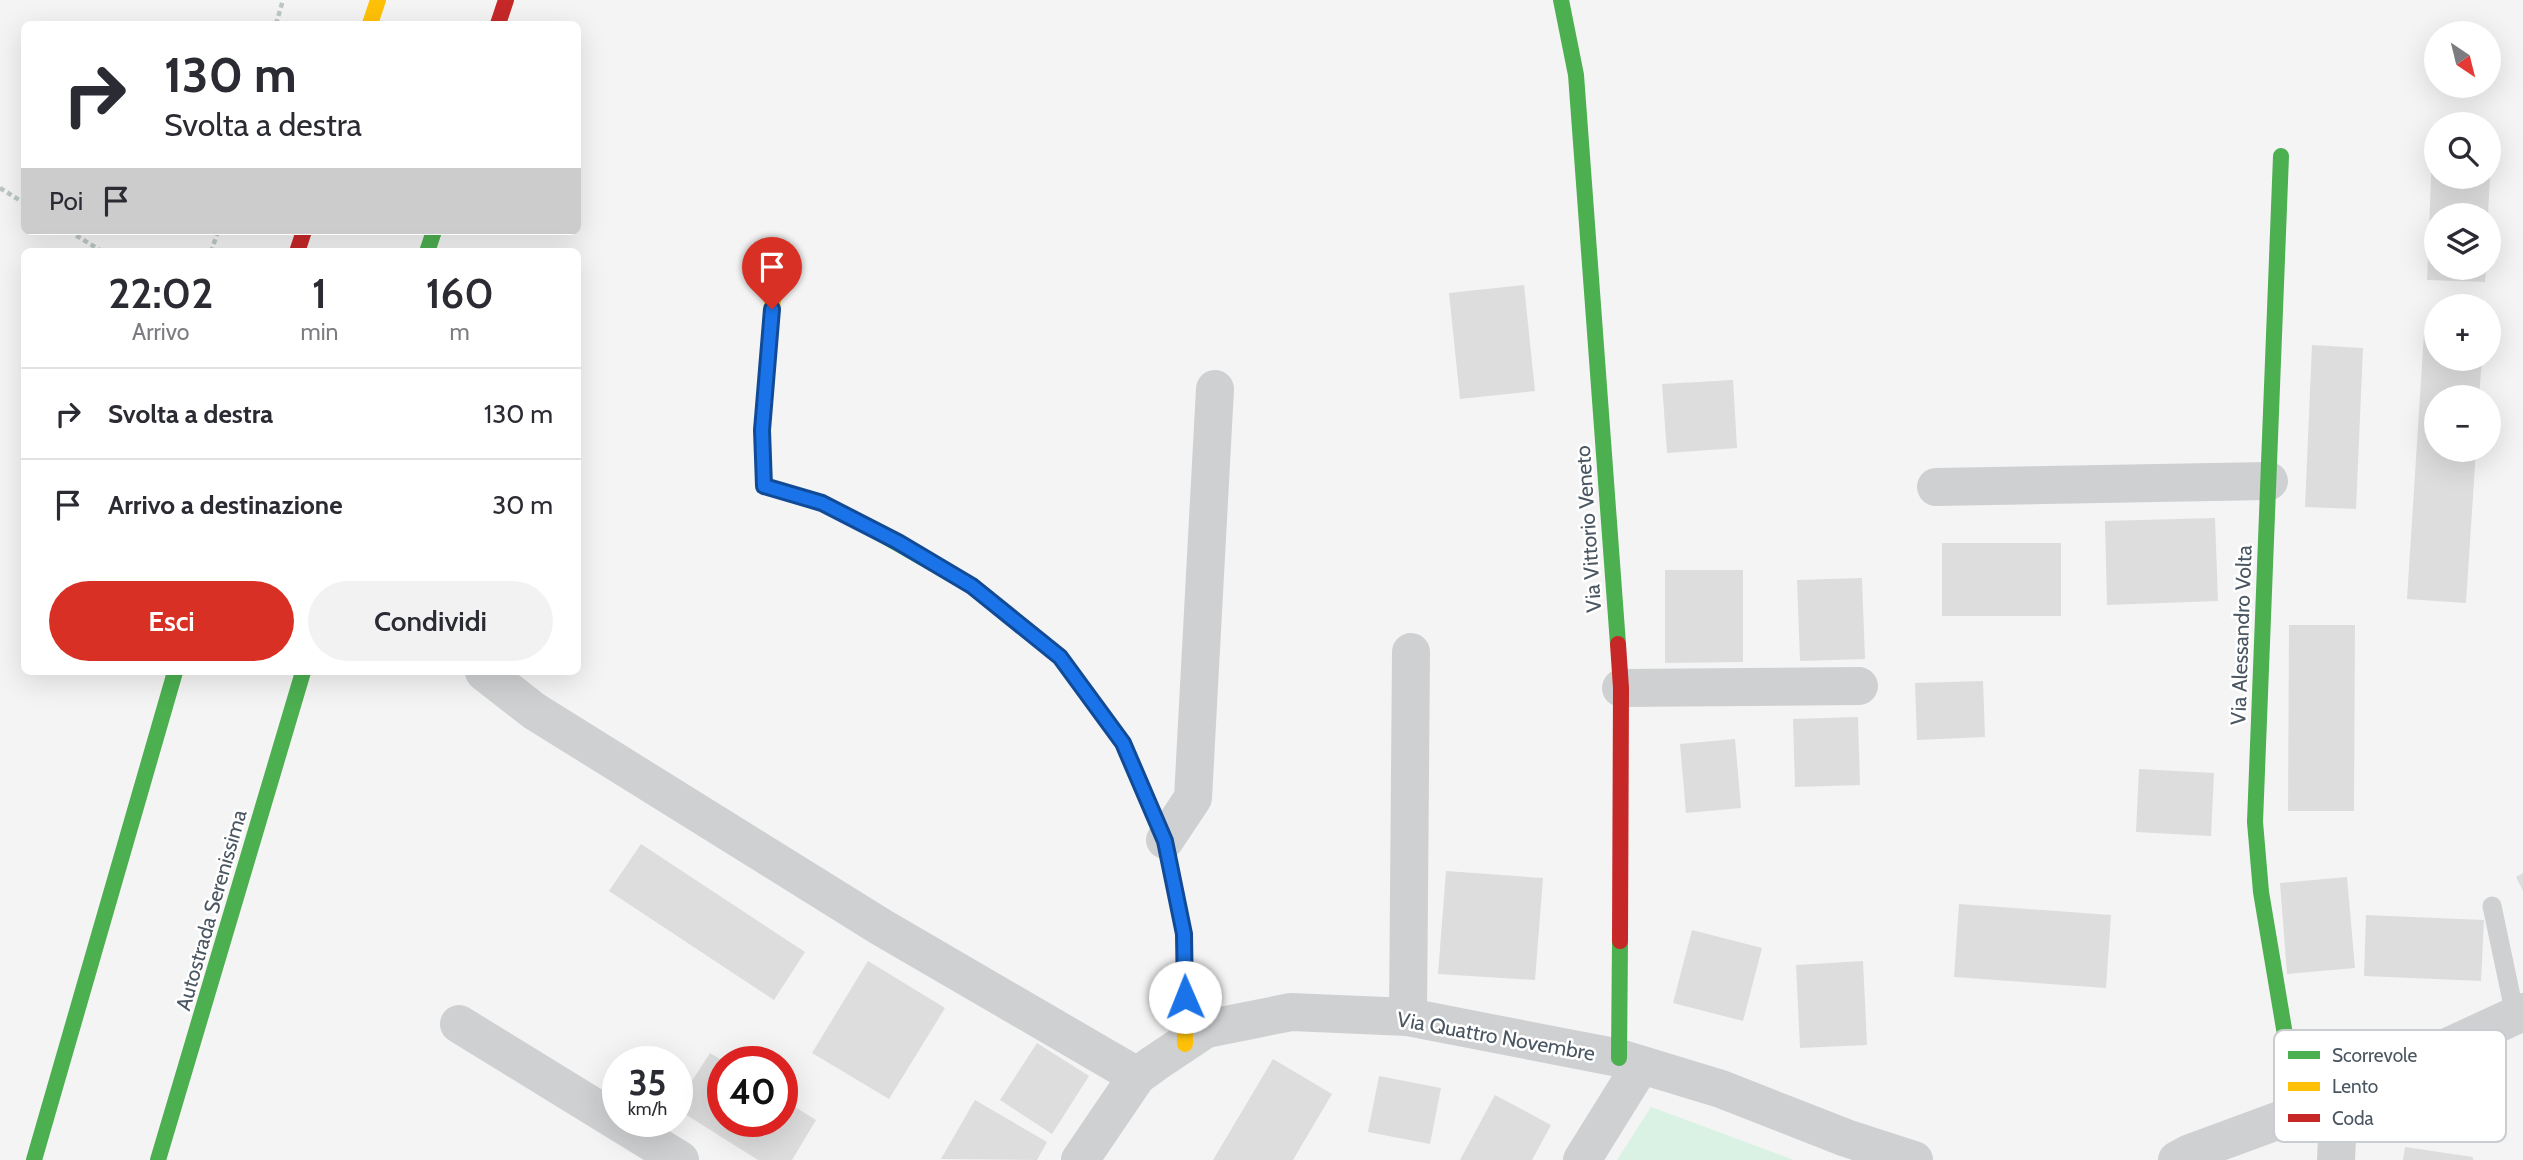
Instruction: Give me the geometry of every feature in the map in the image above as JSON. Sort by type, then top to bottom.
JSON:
[{"type":"main road","points":[[371,21],[378,0]]},
{"type":"main road","points":[[499,21],[506,0]]},
{"type":"main road","name":"Via Vittorio Veneto","points":[[1561,0],[1576,75],[1621,688],[1630,1061]]},
{"type":"main road","name":"Via Alessandro Volta","points":[[2281,156],[2255,822],[2261,892],[2294,1030]]},
{"type":"main road","points":[[776,261],[762,430],[764,486],[822,503],[898,542],[972,586],[1060,657],[1123,743],[1165,841],[1184,934],[1185,1044]]},
{"type":"main road","points":[[34,1160],[174,675]]},
{"type":"main road","name":"Autostrada Serenissima","points":[[158,1160],[302,675]]},
{"type":"street","points":[[1165,841],[1193,798],[1215,389]]},
{"type":"street","points":[[1936,487],[2269,481]]},
{"type":"street","points":[[1408,1017],[1411,652]]},
{"type":"street","points":[[488,675],[534,710],[870,920],[1137,1076]]},
{"type":"street","points":[[1621,688],[1859,686]]},
{"type":"street","name":"Via Quattro Novembre","points":[[1080,1160],[1137,1076],[1206,1029],[1290,1012],[1408,1017],[1630,1061],[1721,1089],[1846,1138],[1914,1160]]},
{"type":"street","points":[[2482,1030],[2519,1013]]},
{"type":"street","points":[[459,1024],[680,1160]]},
{"type":"street","points":[[1582,1160],[1630,1061]]},
{"type":"street","points":[[2177,1160],[2274,1122]]},
{"type":"street","points":[[2336,1160],[2337,1142]]},
{"type":"lane","points":[[2492,906],[2519,1013]]},
{"type":"path","points":[[277,21],[283,0]]},
{"type":"path","points":[[0,188],[21,202]]},
{"type":"path","points":[[75,235],[97,248]]},
{"type":"green space","points":[[1651,1107],[1794,1160],[1617,1160]]},
{"type":"building","points":[[2431,189],[2489,189],[2489,203],[2430,203]]},
{"type":"building","points":[[2427,280],[2485,280],[2485,282]]},
{"type":"building","points":[[1524,285],[1535,391],[1460,399],[1449,293]]},
{"type":"building","points":[[2424,333],[2424,371],[2481,371],[2480,385],[2424,385],[2424,462],[2475,462],[2466,603],[2407,599]]},
{"type":"building","points":[[2312,345],[2363,348],[2356,509],[2305,507]]},
{"type":"building","points":[[1733,380],[1737,448],[1667,453],[1662,384]]},
{"type":"building","points":[[2215,518],[2218,601],[2107,605],[2105,521]]},
{"type":"building","points":[[1942,543],[2061,543],[2061,616],[1942,616]]},
{"type":"building","points":[[1665,570],[1743,570],[1743,662],[1665,663]]},
{"type":"building","points":[[1862,578],[1865,659],[1800,661],[1797,580]]},
{"type":"building","points":[[2289,625],[2355,625],[2354,811],[2288,811]]},
{"type":"building","points":[[1983,681],[1985,737],[1917,740],[1915,683]]},
{"type":"building","points":[[1858,717],[1860,785],[1795,787],[1793,719]]},
{"type":"building","points":[[1735,739],[1741,808],[1686,813],[1680,744]]},
{"type":"building","points":[[2139,769],[2214,773],[2211,836],[2136,832]]},
{"type":"building","points":[[641,844],[805,952],[774,1000],[609,891]]},
{"type":"building","points":[[1446,871],[1543,878],[1535,980],[1438,974]]},
{"type":"building","points":[[2523,873],[2523,891],[2516,877]]},
{"type":"building","points":[[2347,877],[2355,968],[2287,974],[2280,883]]},
{"type":"building","points":[[1959,904],[2111,915],[2106,988],[1954,977]]},
{"type":"building","points":[[2366,915],[2484,920],[2481,981],[2364,976]]},
{"type":"building","points":[[1692,930],[1762,948],[1743,1021],[1673,1003]]},
{"type":"building","points":[[868,961],[945,1008],[889,1099],[812,1053]]},
{"type":"building","points":[[1863,961],[1867,1045],[1800,1048],[1796,965]]},
{"type":"building","points":[[1037,1043],[1089,1076],[1052,1134],[1000,1100]]},
{"type":"building","points":[[707,1058],[707,1128],[693,1119],[693,1079]]},
{"type":"building","points":[[1273,1059],[1332,1094],[1293,1160],[1213,1160]]},
{"type":"building","points":[[1379,1076],[1441,1088],[1430,1144],[1368,1132]]},
{"type":"building","points":[[1495,1095],[1551,1125],[1532,1160],[1460,1160]]},
{"type":"building","points":[[975,1100],[1047,1142],[1037,1160],[941,1159]]},
{"type":"building","points":[[798,1109],[816,1120],[792,1160],[758,1160],[721,1137],[798,1137]]},
{"type":"building","points":[[2405,1147],[2473,1157],[2473,1160],[2403,1160]]},
{"type":"traffic: fast","points":[[1561,0],[1576,75],[1618,644]]},
{"type":"traffic: fast","points":[[2281,156],[2255,822],[2261,892],[2284,1030]]},
{"type":"traffic: fast","points":[[428,248],[433,235]]},
{"type":"traffic: fast","points":[[874,530],[972,586],[1060,657],[1123,743],[1165,840],[1174,884]]},
{"type":"traffic: fast","points":[[34,1160],[174,675]]},
{"type":"traffic: fast","points":[[158,1160],[302,675]]},
{"type":"traffic: fast","points":[[1619,1058],[1620,941]]},
{"type":"traffic: slow","points":[[371,21],[378,0]]},
{"type":"traffic: slow","points":[[776,261],[762,430],[764,486],[822,503],[874,530]]},
{"type":"traffic: slow","points":[[1174,884],[1184,934],[1185,1044]]},
{"type":"traffic: jam","points":[[499,21],[506,0]]},
{"type":"traffic: jam","points":[[298,248],[303,235]]},
{"type":"traffic: jam","points":[[1618,644],[1621,688],[1620,941]]},
{"type":"route","points":[[772,309],[762,430],[764,486],[822,503],[898,542],[972,586],[1060,657],[1123,743],[1165,841],[1184,934],[1185,997]]}]
